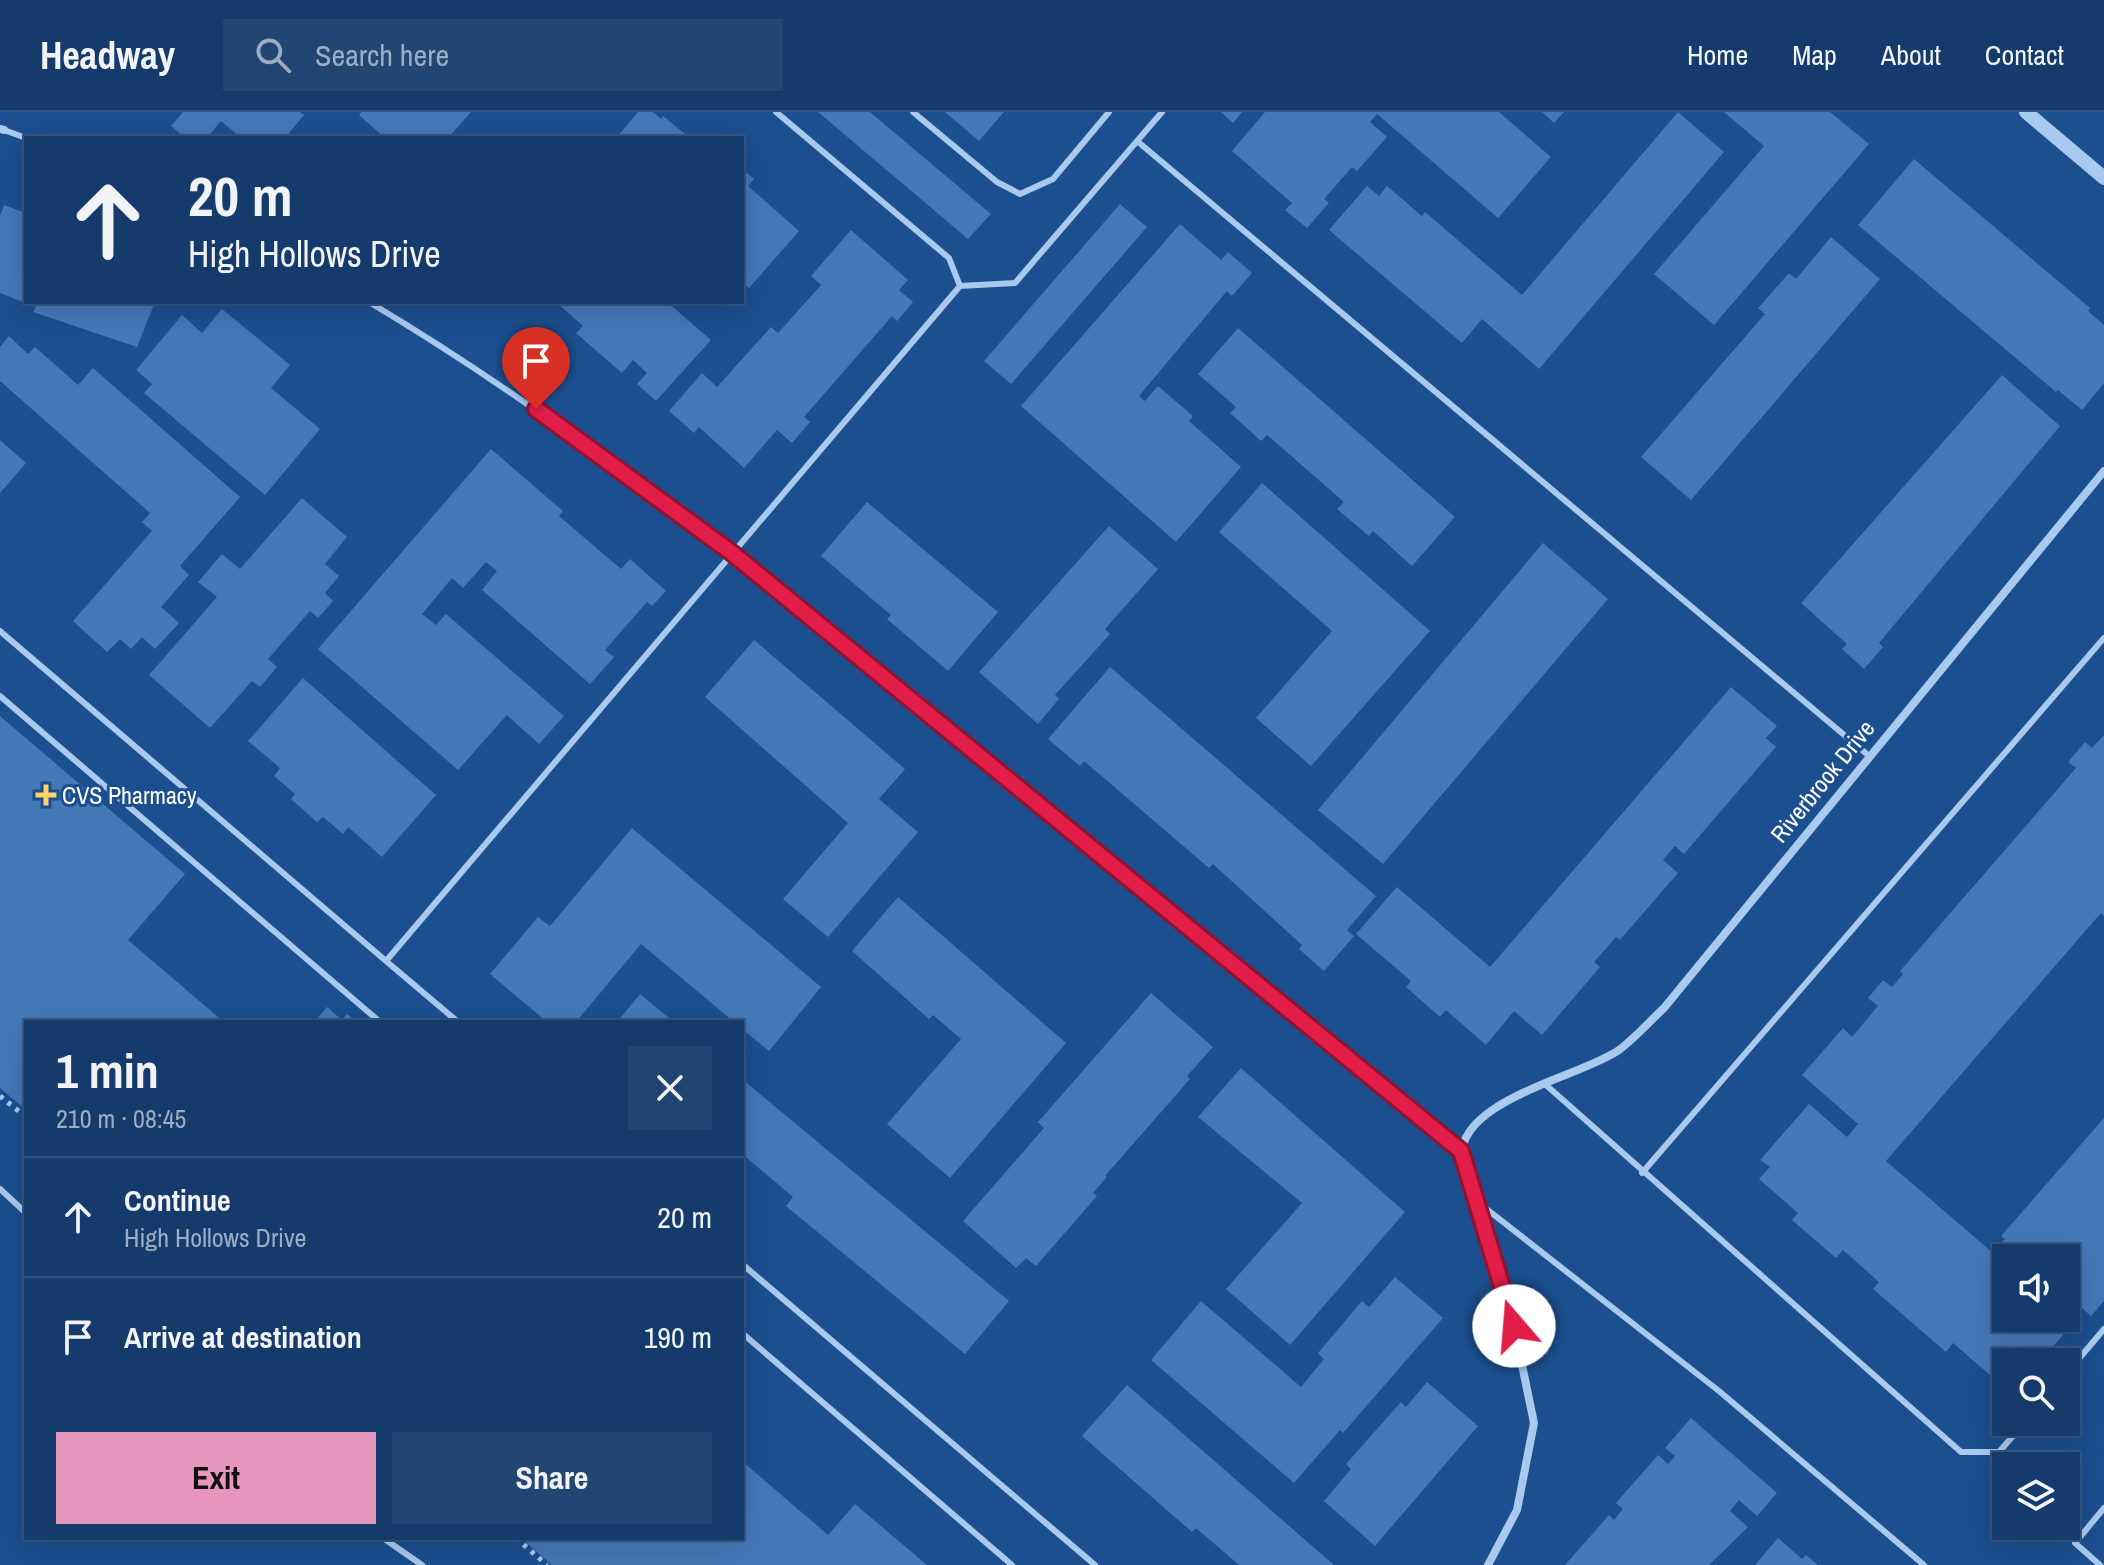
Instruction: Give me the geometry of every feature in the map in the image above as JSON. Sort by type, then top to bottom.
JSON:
[{"type":"street","points":[[2026,112],[2104,178]]},
{"type":"street","name":"Riverbrook Drive","points":[[1461,1151],[1467,1136],[1484,1115],[1505,1101],[1619,1050],[1664,1008],[1868,755],[2104,471]]},
{"type":"street","points":[[1461,1151],[1514,1326],[1534,1423],[1517,1510],[1488,1565]]},
{"type":"lane","points":[[776,112],[949,258],[960,286]]},
{"type":"lane","points":[[913,112],[997,182],[1020,194],[1053,179],[1109,112]]},
{"type":"lane","points":[[386,961],[960,286],[1015,283],[1162,112]]},
{"type":"lane","points":[[2,130],[24,137]]},
{"type":"lane","points":[[1137,141],[1868,755]]},
{"type":"lane","points":[[372,304],[433,340],[561,426],[732,553],[1461,1151]]},
{"type":"lane","points":[[0,631],[456,1020]]},
{"type":"lane","points":[[1642,1173],[2104,638]]},
{"type":"lane","points":[[0,696],[378,1020]]},
{"type":"lane","points":[[1546,1085],[1961,1452],[1999,1452],[2013,1436]]},
{"type":"lane","points":[[0,1189],[24,1211]]},
{"type":"lane","points":[[1475,1200],[1719,1391],[1924,1565]]},
{"type":"lane","points":[[744,1266],[1095,1565]]},
{"type":"lane","points":[[2080,1357],[2104,1329]]},
{"type":"lane","points":[[744,1335],[1012,1565]]},
{"type":"lane","points":[[2100,1565],[2075,1543],[2104,1508]]},
{"type":"lane","points":[[386,1540],[422,1565]]},
{"type":"path","points":[[0,1096],[24,1115]]},
{"type":"path","points":[[518,1540],[547,1565]]},
{"type":"building","points":[[183,112],[300,112],[304,115],[287,136],[239,136],[221,121],[209,136],[183,136],[171,126]]},
{"type":"building","points":[[361,112],[471,112],[450,136],[383,136],[359,115]]},
{"type":"building","points":[[638,112],[653,112],[661,119],[663,116],[688,136],[618,136]]},
{"type":"building","points":[[818,112],[870,112],[991,214],[968,239]]},
{"type":"building","points":[[945,112],[1004,112],[979,141]]},
{"type":"building","points":[[1221,112],[1242,112],[1233,123]]},
{"type":"building","points":[[1265,112],[1499,112],[1551,157],[1498,218],[1377,114],[1370,122],[1387,137],[1357,171],[1352,167],[1324,199],[1329,203],[1307,228],[1285,210],[1292,203],[1232,151]]},
{"type":"building","points":[[1542,112],[1564,112],[1554,123]]},
{"type":"building","points":[[1678,112],[1724,152],[1539,369],[1482,319],[1462,343],[1329,230],[1367,186],[1379,196],[1387,186],[1422,216],[1425,212],[1522,295]]},
{"type":"building","points":[[1724,112],[1830,112],[1869,144],[1714,325],[1654,274],[1764,146]]},
{"type":"building","points":[[1914,159],[2090,308],[2088,311],[2104,325],[2104,383],[2082,410],[2058,390],[2056,392],[1858,225]]},
{"type":"building","points":[[744,171],[754,179],[748,186],[799,231],[749,288],[744,284]]},
{"type":"building","points":[[1120,204],[1147,227],[1011,384],[984,361]]},
{"type":"building","points":[[4,205],[24,212],[24,302],[0,293],[0,216]]},
{"type":"building","points":[[1180,224],[1221,260],[1228,252],[1252,273],[1232,296],[1227,291],[1139,396],[1145,401],[1158,386],[1193,416],[1189,421],[1241,467],[1176,542],[1021,406]]},
{"type":"building","points":[[851,230],[908,280],[899,290],[913,302],[897,321],[892,316],[804,417],[810,422],[792,443],[777,430],[744,468],[699,427],[694,433],[669,411],[702,373],[717,387],[771,327],[778,333],[821,285],[811,276]]},
{"type":"building","points":[[1831,237],[1880,279],[1691,500],[1641,457],[1765,314],[1758,308],[1789,273],[1796,279]]},
{"type":"building","points":[[28,304],[154,304],[137,347],[33,312],[36,307]]},
{"type":"building","points":[[558,304],[669,304],[711,340],[656,401],[637,384],[647,373],[633,360],[622,373],[576,333],[583,326]]},
{"type":"building","points":[[222,309],[290,365],[271,388],[320,429],[265,495],[144,393],[152,384],[136,370],[182,315],[202,333]]},
{"type":"building","points":[[1238,328],[1455,517],[1412,566],[1373,531],[1369,536],[1337,509],[1344,502],[1267,435],[1261,441],[1230,413],[1236,407],[1198,374]]},
{"type":"building","points":[[9,336],[28,354],[35,347],[78,385],[93,368],[240,497],[180,566],[189,575],[161,607],[179,623],[155,649],[142,637],[131,649],[120,639],[107,652],[73,621],[152,531],[142,522],[150,513],[0,381],[0,347]]},
{"type":"building","points":[[2002,375],[2060,426],[1879,643],[1883,647],[1864,669],[1842,649],[1847,644],[1801,603]]},
{"type":"building","points":[[0,440],[26,463],[0,493]]},
{"type":"building","points":[[491,449],[563,511],[559,516],[621,569],[630,559],[666,591],[652,606],[647,602],[605,650],[614,657],[590,684],[482,590],[497,571],[486,562],[463,588],[452,578],[422,614],[436,625],[446,614],[564,716],[539,744],[507,715],[458,770],[318,649]]},
{"type":"building","points":[[1262,483],[1430,631],[1311,766],[1256,718],[1332,631],[1219,532]]},
{"type":"building","points":[[302,498],[347,537],[325,564],[339,576],[325,593],[333,601],[318,618],[310,611],[268,659],[277,667],[260,687],[252,681],[210,728],[149,675],[217,597],[198,582],[222,554],[240,569]]},
{"type":"building","points":[[867,502],[998,612],[948,671],[887,619],[891,615],[821,556]]},
{"type":"building","points":[[1109,526],[1158,569],[1105,629],[1110,634],[1055,695],[1059,699],[1038,724],[979,672]]},
{"type":"building","points":[[1543,543],[1608,599],[1383,864],[1318,810]]},
{"type":"building","points":[[754,640],[905,769],[879,799],[918,832],[828,937],[783,899],[848,823],[705,697]]},
{"type":"building","points":[[1110,667],[1376,896],[1347,930],[1354,936],[1324,971],[1299,949],[1302,945],[1213,864],[1209,868],[1084,761],[1080,766],[1048,739]]},
{"type":"building","points":[[303,678],[436,795],[382,857],[348,827],[343,834],[323,817],[317,822],[291,799],[295,794],[274,776],[280,768],[248,741]]},
{"type":"building","points":[[1731,687],[1777,726],[1766,738],[1776,747],[1684,854],[1675,846],[1663,860],[1678,873],[1620,940],[1616,937],[1594,962],[1600,967],[1542,1035],[1514,1011],[1486,1045],[1446,1010],[1440,1017],[1406,987],[1411,981],[1356,934],[1397,887],[1490,967]]},
{"type":"building","name":"CVS Pharmacy","points":[[0,716],[185,874],[128,940],[222,1020],[24,1020],[24,1108],[0,1088]]},
{"type":"building","points":[[2104,735],[2104,916],[2101,913],[1886,1161],[1992,1252],[1992,1332],[2065,1332],[2052,1348],[1992,1348],[1992,1377],[1953,1343],[1946,1352],[1873,1289],[1879,1282],[1843,1250],[1836,1258],[1792,1220],[1798,1213],[1759,1179],[1770,1167],[1760,1160],[1809,1104],[1847,1137],[1858,1124],[1802,1075],[1843,1028],[1852,1037],[1878,1006],[1868,998],[1883,980],[1892,987],[1903,974],[1900,971],[2076,768],[2068,762],[2085,742],[2092,748]]},
{"type":"building","points":[[632,828],[821,987],[769,1051],[744,1031],[744,1020],[732,1020],[641,944],[578,1020],[545,1020],[490,974],[538,917],[550,926]]},
{"type":"building","points":[[898,897],[1066,1043],[950,1178],[887,1124],[961,1039],[933,1015],[929,1019],[852,951]]},
{"type":"building","points":[[1151,993],[1213,1047],[1187,1076],[1190,1079],[1105,1176],[1093,1193],[1097,1196],[1036,1266],[1026,1258],[1016,1268],[963,1221],[1044,1128],[1038,1122]]},
{"type":"building","points":[[640,994],[672,1020],[619,1020]]},
{"type":"building","points":[[327,1007],[342,1020],[316,1020]]},
{"type":"building","points":[[1241,1068],[1405,1212],[1290,1345],[1226,1289],[1302,1203],[1198,1117]]},
{"type":"building","points":[[744,1081],[1009,1301],[965,1354],[786,1206],[793,1197],[744,1156]]},
{"type":"building","points":[[2104,1118],[2104,1301],[2091,1316],[2080,1306],[2080,1244],[2001,1244],[2005,1239],[2001,1236]]},
{"type":"building","points":[[1395,1277],[1443,1318],[1343,1433],[1340,1430],[1294,1483],[1151,1360],[1201,1301],[1301,1387],[1324,1359],[1318,1353],[1362,1301],[1369,1307]]},
{"type":"building","points":[[1427,1382],[1478,1426],[1375,1546],[1324,1501],[1351,1469],[1346,1464],[1401,1402],[1406,1407]]},
{"type":"building","points":[[1127,1385],[1334,1565],[1239,1565],[1196,1528],[1192,1532],[1082,1436]]},
{"type":"building","points":[[1691,1418],[1777,1493],[1757,1516],[1739,1500],[1730,1511],[1748,1527],[1709,1565],[1565,1565],[1609,1515],[1614,1520],[1623,1509],[1616,1503],[1658,1455],[1668,1464],[1675,1456],[1665,1448]]},
{"type":"building","points":[[744,1463],[828,1535],[855,1504],[927,1565],[552,1565],[523,1540],[744,1540]]},
{"type":"building","points":[[1778,1538],[1802,1559],[1806,1555],[1818,1565],[1755,1565]]},
{"type":"place","name":"CVS Pharmacy","points":[[46,795]]},
{"type":"route","points":[[536,409],[732,553],[1461,1151],[1514,1326]]}]
